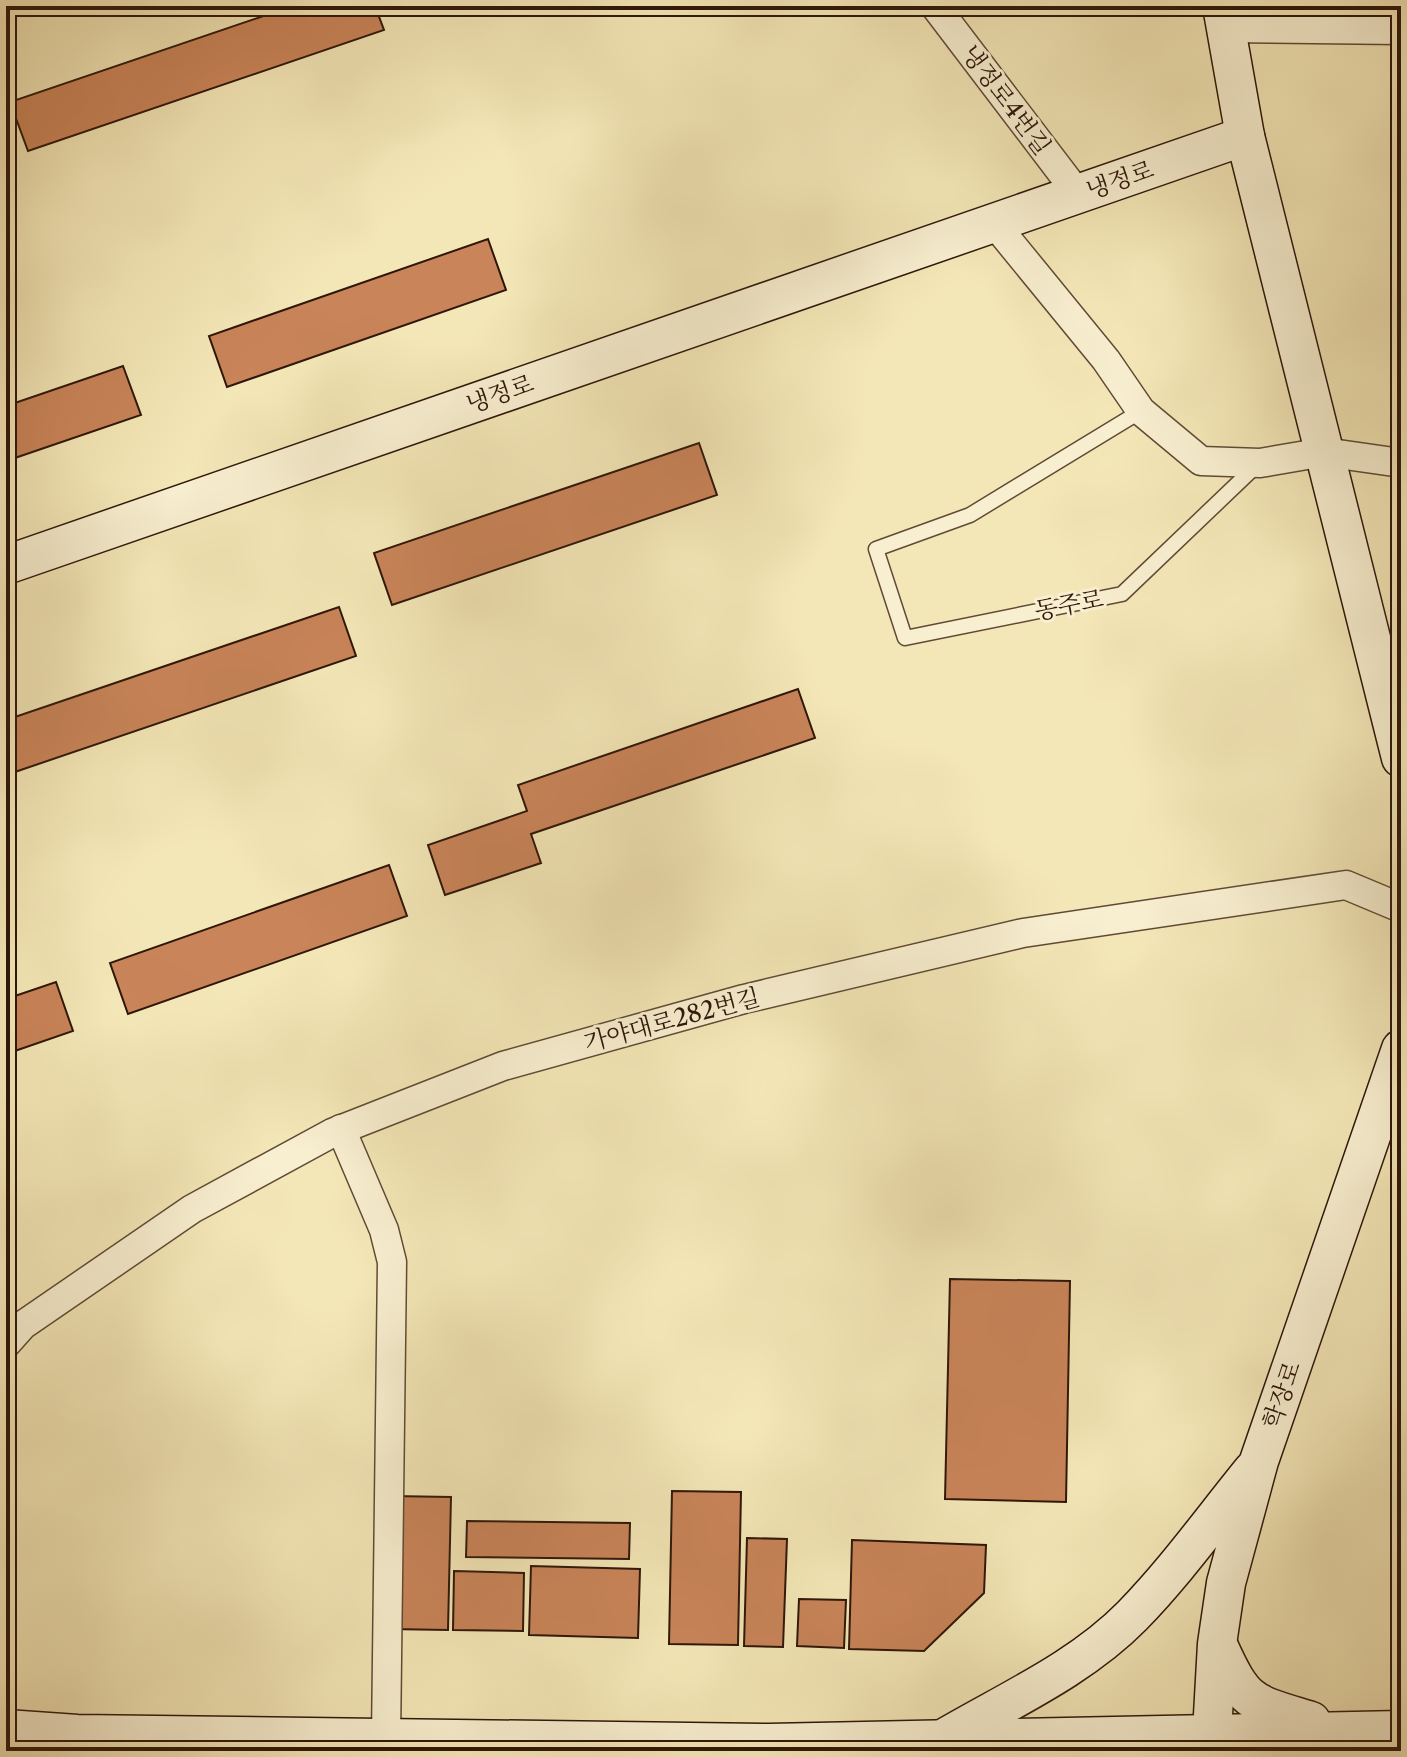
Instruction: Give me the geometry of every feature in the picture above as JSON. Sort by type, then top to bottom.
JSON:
[{"type":"main road","points":[[1224,17],[1245,136],[1401,758]]},
{"type":"main road","name":"냉정로","points":[[6,565],[1245,136]]},
{"type":"main road","name":"학장로","points":[[1214,1742],[1217,1644],[1226,1583],[1259,1461],[1401,1049]]},
{"type":"main road","points":[[942,1739],[1081,1659],[1131,1618],[1259,1461]]},
{"type":"main road","points":[[1217,1644],[1243,1693],[1263,1706],[1344,1731]]},
{"type":"main road","points":[[6,1729],[63,1743],[386,1738],[769,1743],[942,1739],[1214,1742],[1344,1731],[1401,1730]]},
{"type":"street","name":"냉정로4번길","points":[[935,6],[1078,194]]},
{"type":"street","points":[[1224,17],[1401,30]]},
{"type":"street","points":[[994,223],[1106,360],[1141,411],[1201,461],[1260,463],[1324,452],[1401,463]]},
{"type":"street","name":"가야대로282번길","points":[[6,1344],[23,1325],[192,1209],[341,1129],[503,1066],[744,999],[1023,933],[1346,885],[1401,908]]},
{"type":"street","points":[[341,1129],[384,1230],[392,1262],[391,1467],[386,1536],[386,1738]]},
{"type":"lane","name":"동주로","points":[[1141,411],[970,515],[876,549],[905,638],[1122,594],[1260,463]]},
{"type":"building","points":[[293,6],[375,6],[384,30],[28,151],[10,102]]},
{"type":"building","points":[[488,239],[506,290],[227,387],[209,336]]},
{"type":"building","points":[[123,366],[141,415],[6,461],[6,406]]},
{"type":"building","points":[[699,443],[717,495],[392,605],[374,553]]},
{"type":"building","points":[[339,607],[356,656],[6,775],[6,720]]},
{"type":"building","points":[[798,689],[815,738],[531,834],[541,863],[445,895],[428,845],[527,811],[518,785]]},
{"type":"building","points":[[389,865],[407,916],[128,1014],[110,963]]},
{"type":"building","points":[[56,982],[73,1031],[6,1054],[6,999]]},
{"type":"building","points":[[950,1279],[1070,1281],[1066,1502],[945,1499]]},
{"type":"building","points":[[672,1491],[741,1492],[738,1645],[669,1644]]},
{"type":"building","points":[[391,1496],[451,1497],[448,1630],[389,1629]]},
{"type":"building","points":[[467,1521],[630,1523],[629,1559],[466,1557]]},
{"type":"building","points":[[747,1538],[787,1539],[783,1647],[744,1646]]},
{"type":"building","points":[[852,1540],[986,1545],[984,1593],[924,1651],[849,1649]]},
{"type":"building","points":[[531,1566],[640,1569],[638,1638],[529,1635]]},
{"type":"building","points":[[454,1571],[524,1573],[523,1631],[453,1630]]},
{"type":"building","points":[[799,1599],[846,1600],[844,1648],[797,1646]]}]
